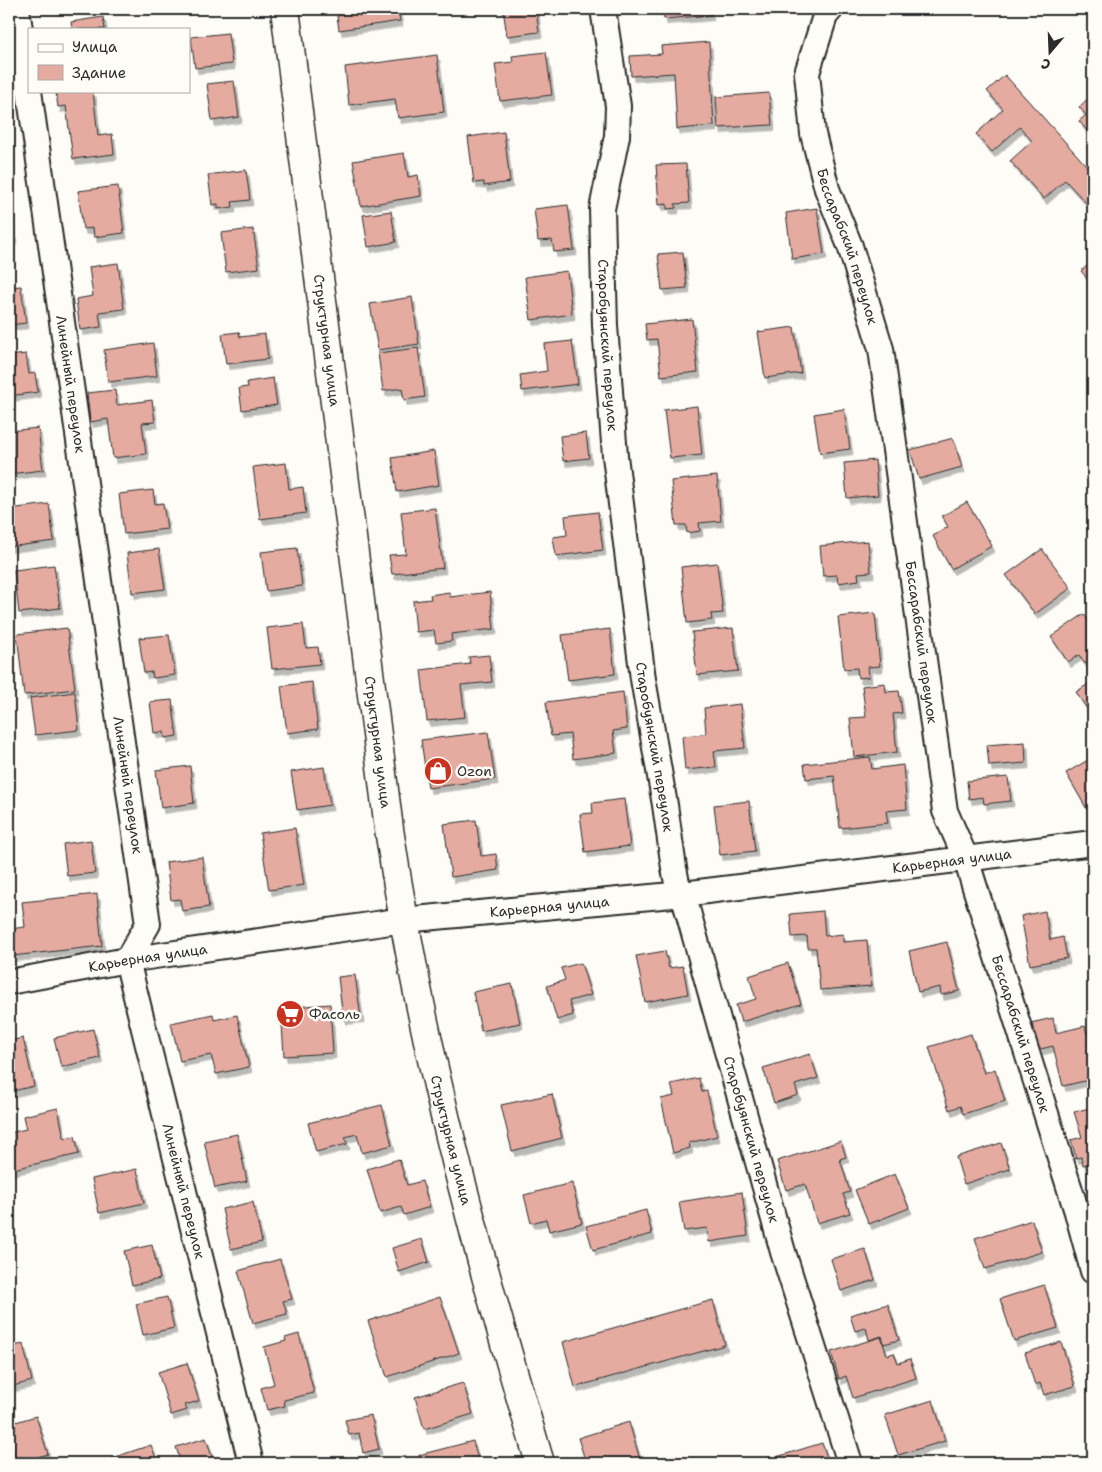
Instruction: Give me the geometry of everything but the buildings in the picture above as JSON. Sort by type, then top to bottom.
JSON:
[{"type":"main road","name":"Структурная улица","points":[[285,9],[389,829],[404,920],[425,1030],[470,1218],[540,1463]]},
{"type":"street","name":"Линейный переулок","points":[[17,9],[28,84]]},
{"type":"street","name":"Старобуянский переулок","points":[[603,9],[618,106],[617,136],[602,209],[605,326],[615,456],[643,678],[674,868],[677,883],[683,894],[783,1252],[850,1463]]},
{"type":"street","name":"Бессарабский переулок","points":[[831,9],[825,16],[807,73],[813,134],[827,190],[850,246],[881,349],[945,810],[966,859],[1074,1203],[1093,1271]]},
{"type":"street","name":"Линейный переулок","points":[[29,92],[148,924],[127,960],[251,1463]]},
{"type":"street","name":"Карьерная улица","points":[[9,982],[127,960],[404,920],[683,894],[1093,843]]},
{"type":"place","name":"Ozon","points":[[438,771]]},
{"type":"place","name":"Фасоль","points":[[290,1014]]}]
